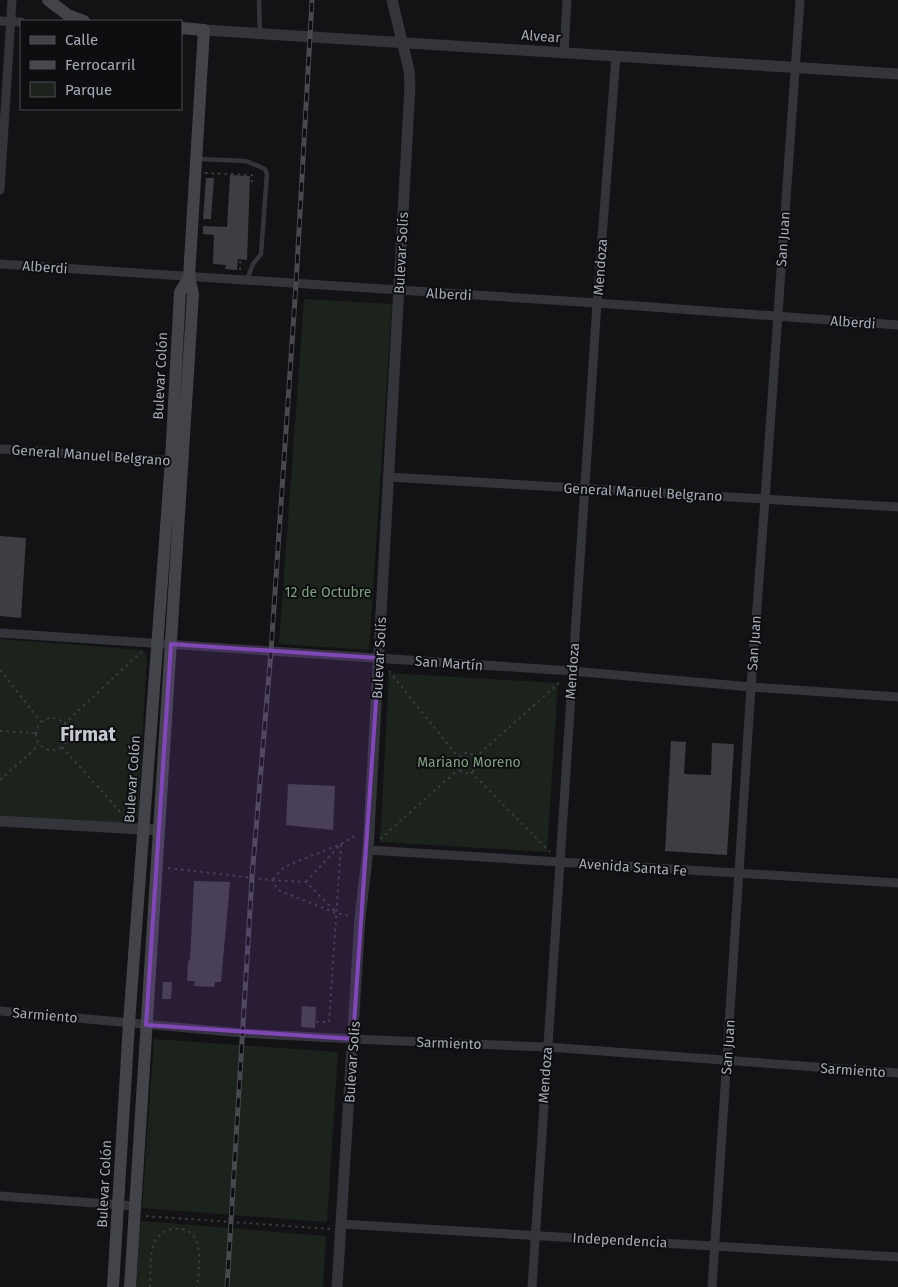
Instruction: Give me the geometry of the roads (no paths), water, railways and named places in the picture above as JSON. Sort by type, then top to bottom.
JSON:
[{"type":"main road","points":[[48,0],[68,15],[81,20]]},
{"type":"main road","name":"Alvear","points":[[182,28],[204,30]]},
{"type":"main road","name":"Bulevar Colón","points":[[130,1287],[171,644],[180,292],[190,277],[204,30]]},
{"type":"main road","name":"Bulevar Colón","points":[[113,1287],[129,1023],[157,643],[177,460]]},
{"type":"street","points":[[0,190],[12,0]]},
{"type":"street","name":"Bulevar Solís","points":[[337,1287],[360,918],[368,850],[410,86],[409,70],[392,0]]},
{"type":"street","points":[[564,53],[568,0]]},
{"type":"street","name":"San Juan","points":[[712,1287],[751,687],[800,0]]},
{"type":"street","points":[[0,21],[20,22]]},
{"type":"street","name":"Alvear","points":[[204,30],[898,74]]},
{"type":"street","name":"Mendoza","points":[[532,1287],[597,303],[616,56]]},
{"type":"street","name":"Alberdi","points":[[0,264],[597,303],[898,325]]},
{"type":"street","name":"General Manuel Belgrano","points":[[0,449],[177,460]]},
{"type":"street","name":"General Manuel Belgrano","points":[[389,477],[898,507]]},
{"type":"street","name":"San Martín","points":[[0,633],[572,670],[751,687],[898,697]]},
{"type":"street","points":[[0,821],[158,830]]},
{"type":"street","name":"Avenida Santa Fe","points":[[368,850],[898,883]]},
{"type":"street","name":"Sarmiento","points":[[0,1011],[146,1025],[353,1040],[547,1047],[898,1073]]},
{"type":"street","points":[[0,1196],[118,1204],[135,1210]]},
{"type":"street","name":"Independencia","points":[[341,1227],[535,1235],[898,1257]]},
{"type":"lane","points":[[260,0],[260,34]]},
{"type":"lane","points":[[196,159],[246,161],[265,169],[267,174],[261,254],[253,264],[247,281]]},
{"type":"railway","points":[[227,1287],[252,877],[271,651],[296,284],[312,0]]},
{"type":"district","name":"Firmat","points":[[88,734]]},
{"type":"park label","name":"12 de Octubre","points":[[328,592]]},
{"type":"park label","name":"Mariano Moreno","points":[[469,762]]}]
